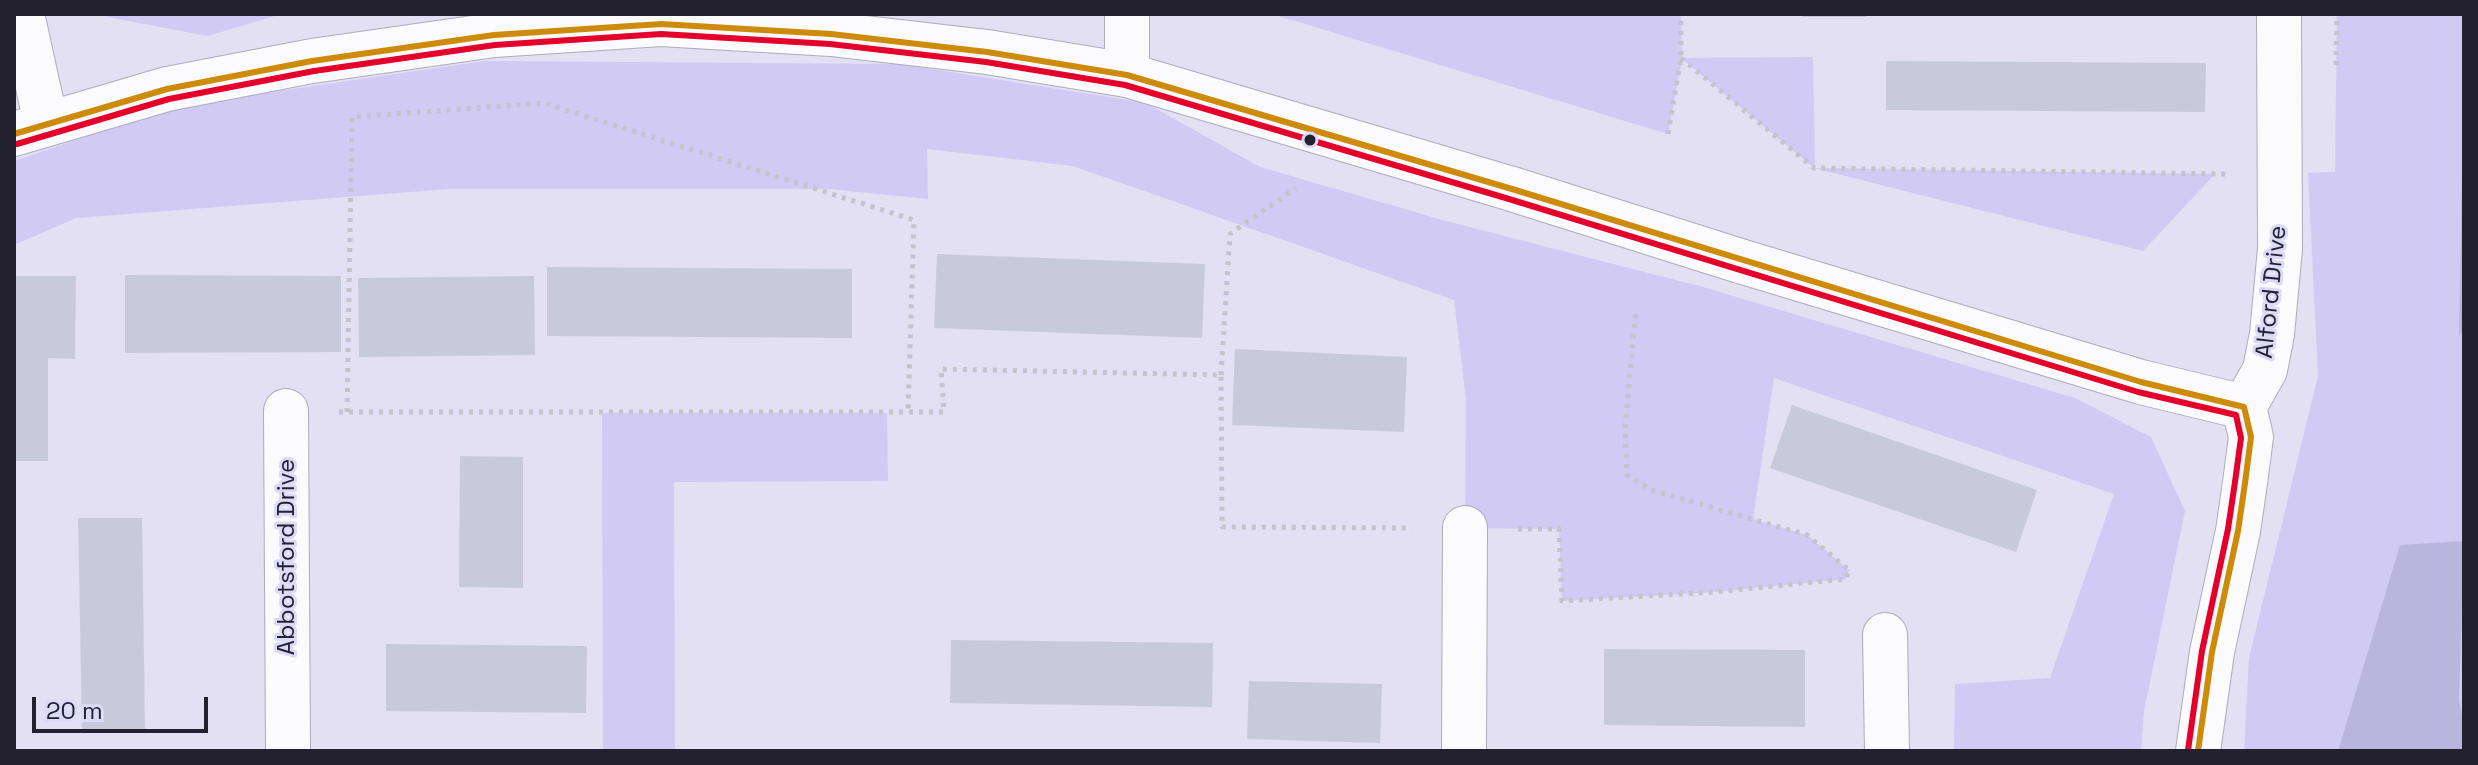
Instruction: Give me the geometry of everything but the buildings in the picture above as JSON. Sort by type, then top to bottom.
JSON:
[{"type":"street","points":[[22,14],[30,128],[167,89],[325,59],[494,35],[661,24],[847,36],[987,52],[1127,75],[1512,189],[2141,382],[2244,407],[2251,437],[2245,483],[2212,652],[2198,751]]},
{"type":"street","points":[[1127,14],[1127,75]]},
{"type":"street","name":"Alford Drive","points":[[2244,407],[2265,370],[2272,334],[2280,249],[2279,14]]},
{"type":"street","name":"Abbotsford Drive","points":[[286,411],[288,751]]},
{"type":"street","points":[[1464,751],[1465,528]]},
{"type":"street","points":[[1885,635],[1887,751]]},
{"type":"path","points":[[1668,134],[1681,58],[1681,14]]},
{"type":"path","points":[[1681,58],[1814,168],[2280,174]]},
{"type":"path","points":[[347,412],[352,117],[544,103],[914,220],[908,412]]},
{"type":"path","points":[[1296,188],[1230,234],[1221,375],[1222,527],[1559,529],[1562,601],[1714,592],[1846,579],[1849,570],[1807,535],[1651,490],[1627,475],[1625,428],[1636,310]]},
{"type":"path","points":[[286,411],[944,412],[941,369],[1221,375]]},
{"type":"shaded area","points":[[105,14],[281,14],[208,36],[107,17]]},
{"type":"shaded area","points":[[1272,14],[1681,14],[1682,58],[1813,57],[1815,168],[2215,174],[2143,251],[1814,168],[1682,59],[1668,134]]},
{"type":"shaded area","points":[[2337,14],[2464,14],[2464,751],[2244,751],[2249,658],[2318,376],[2308,173],[2335,172]]},
{"type":"shaded area","points":[[485,61],[900,64],[1146,103],[1260,167],[1446,221],[1703,287],[2075,398],[2151,437],[2185,511],[2144,711],[2141,751],[1954,751],[1955,684],[2050,678],[2114,494],[1774,378],[1753,519],[1807,535],[1849,570],[1846,579],[1714,592],[1562,601],[1559,529],[1465,528],[1466,399],[1454,300],[1073,166],[927,149],[928,199],[829,189],[449,189],[76,218],[14,245],[14,161],[176,106]]},
{"type":"shaded area","points":[[2464,108],[2464,327],[2459,337],[2462,173]]},
{"type":"shaded area","points":[[602,413],[887,413],[888,481],[674,482],[675,751],[603,751]]},
{"type":"shaded area","points":[[2464,541],[2459,700],[2464,725],[2464,751],[2338,751],[2400,545]]},
{"type":"transit line","points":[[14,134],[167,89],[312,61],[494,35],[661,24],[831,34],[987,52],[1127,75],[1512,189],[2141,382],[2244,407],[2251,437],[2245,483],[2212,652],[2198,751]]},
{"type":"transit line","points":[[17,144],[169,99],[314,71],[495,45],[661,34],[830,44],[986,62],[1125,85],[2138,392],[2236,415],[2241,438],[2235,482],[2202,651],[2188,750]]}]
